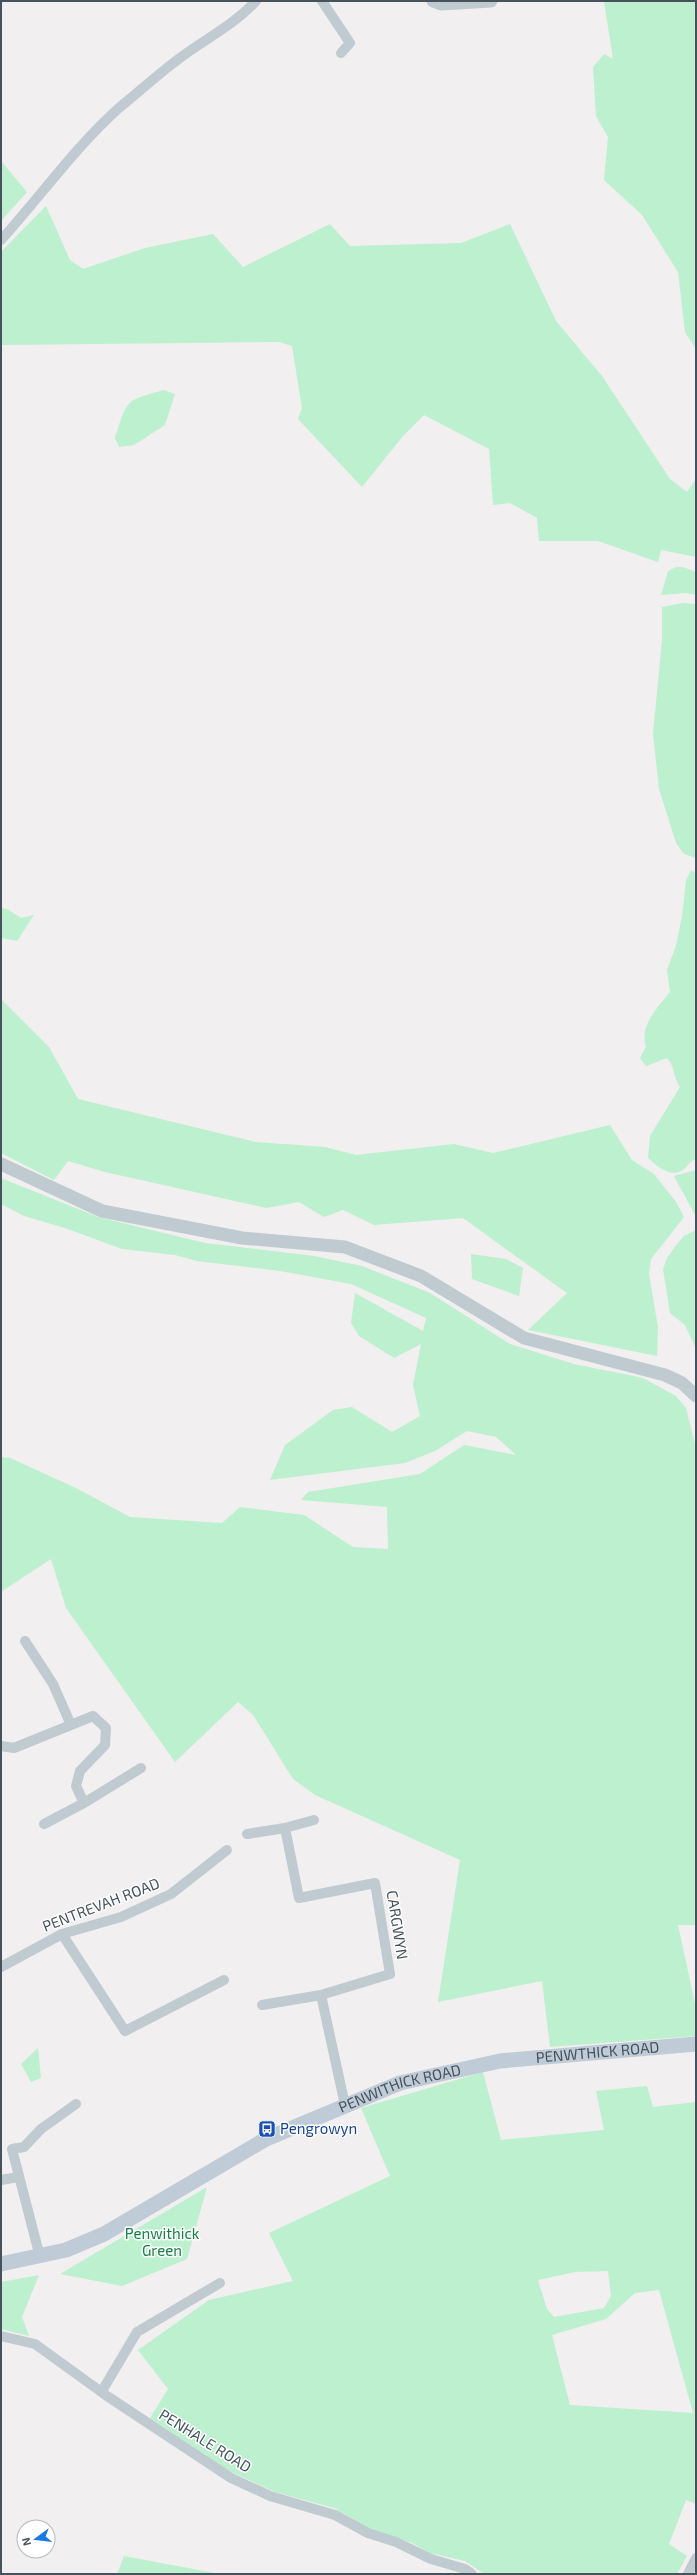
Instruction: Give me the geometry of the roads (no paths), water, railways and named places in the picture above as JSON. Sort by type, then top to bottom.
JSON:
[{"type":"main road","name":"PENWTHICK ROAD","points":[[500,2061],[696,2044]]},
{"type":"main road","name":"PENWITHICK ROAD","points":[[1,2264],[40,2257],[66,2250],[104,2234],[266,2139],[345,2105],[400,2083],[500,2061]]},
{"type":"street","points":[[1,240],[37,201],[65,163],[105,121],[176,60],[223,31],[256,1]]},
{"type":"street","points":[[322,1],[350,43],[341,53]]},
{"type":"street","points":[[433,1],[441,4],[491,1]]},
{"type":"street","points":[[1,1164],[102,1211],[242,1238],[345,1247],[421,1276],[524,1338],[665,1375],[682,1383],[696,1396]]},
{"type":"street","points":[[26,1640],[53,1684],[71,1724]]},
{"type":"street","points":[[1,1746],[14,1748],[93,1716],[106,1728],[105,1745],[80,1771],[76,1786],[84,1803]]},
{"type":"street","points":[[44,1824],[84,1803],[141,1768]]},
{"type":"street","points":[[247,1834],[285,1828],[314,1820]]},
{"type":"street","name":"CARGWYN","points":[[285,1828],[299,1898],[375,1884],[390,1974],[321,1995]]},
{"type":"street","name":"PENTREVAH ROAD","points":[[1,1967],[62,1934],[121,1917],[171,1894],[227,1850]]},
{"type":"street","points":[[62,1934],[125,2031],[224,1980]]},
{"type":"street","points":[[262,2005],[321,1995],[345,2105]]},
{"type":"street","points":[[40,2257],[18,2177],[12,2149],[24,2147],[41,2129],[76,2104]]},
{"type":"street","points":[[1,2180],[18,2177]]},
{"type":"street","points":[[102,2392],[137,2332],[220,2283]]},
{"type":"street","name":"PENHALE ROAD","points":[[1,2336],[35,2344],[102,2392],[231,2478],[270,2496],[335,2515],[368,2533],[396,2542],[431,2559],[465,2569],[472,2574]]},
{"type":"street","points":[[688,2574],[696,2558]]},
{"type":"place","name":"Pengrowyn","points":[[267,2129]]},
{"type":"park label","name":"Penwithick Green","points":[[162,2242]]}]
